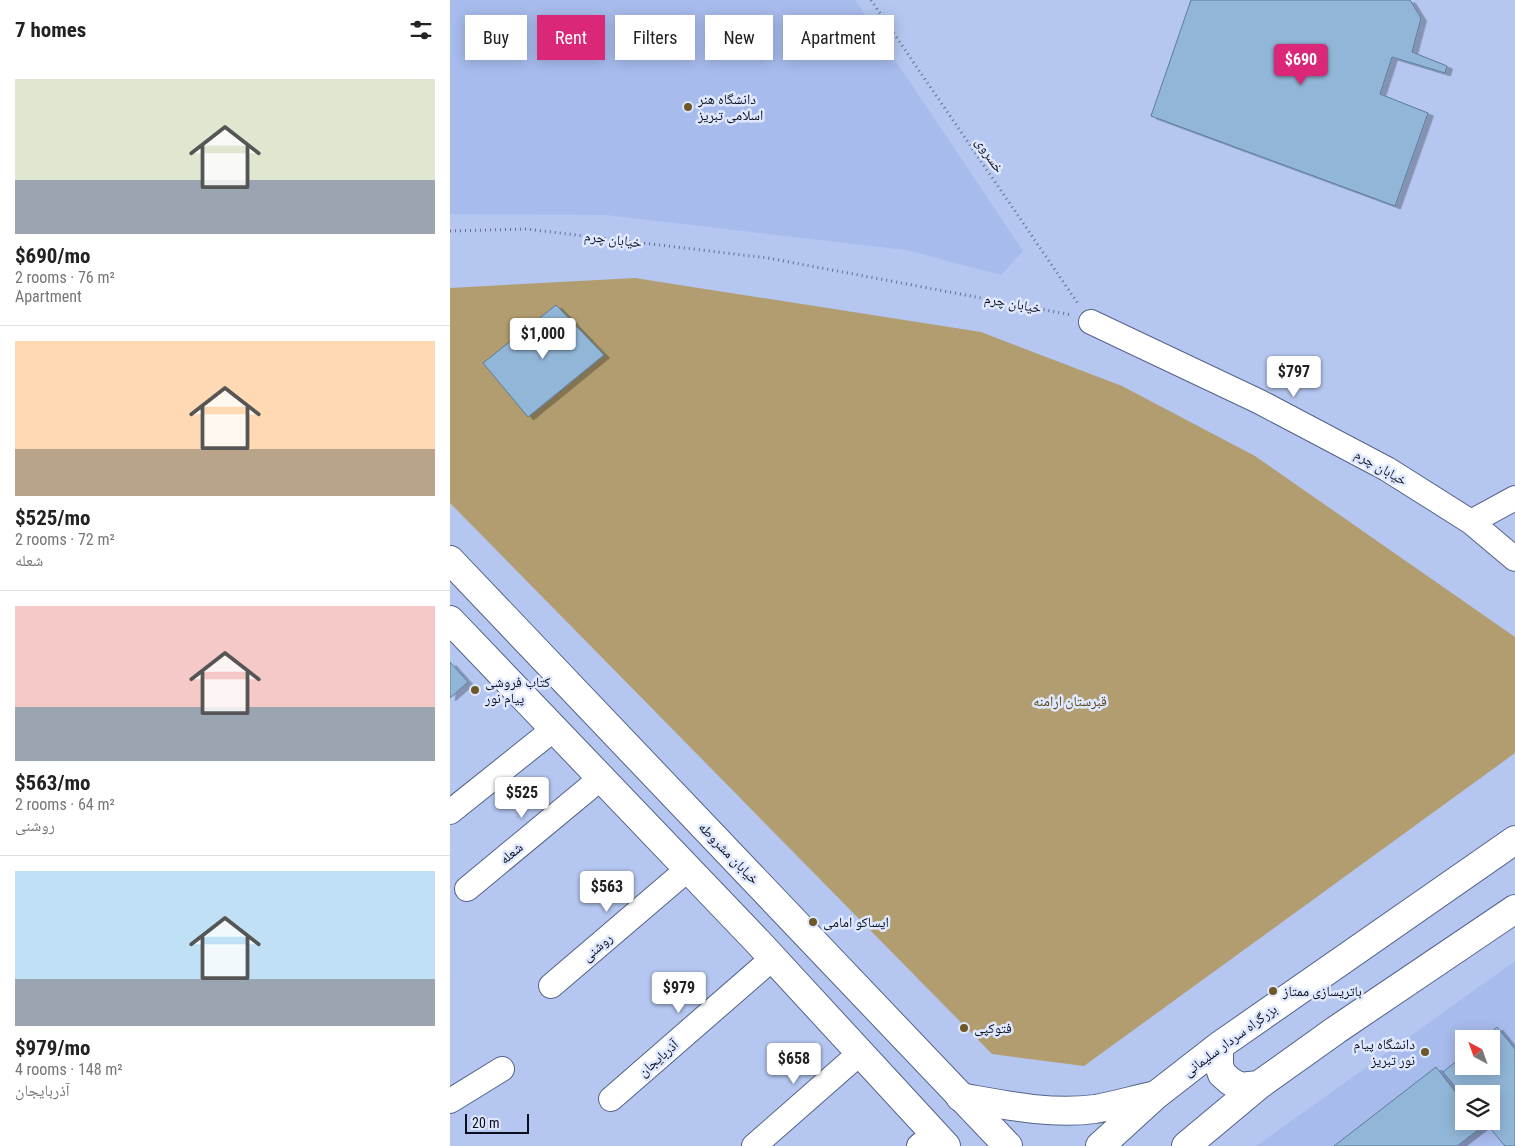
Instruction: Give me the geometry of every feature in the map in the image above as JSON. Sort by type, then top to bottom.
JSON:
[{"type":"main road","name":"خیابان مشروطه","points":[[450,560],[1007,1145]]},
{"type":"main road","points":[[450,620],[773,958],[860,1053],[933,1142]]},
{"type":"main road","name":"بزرگراه سردار سلیمانی","points":[[1100,1146],[1156,1095],[1219,1046],[1515,840]]},
{"type":"main road","points":[[1186,1146],[1259,1085],[1336,1030],[1515,909]]},
{"type":"main road","points":[[1219,1046],[1219,1065],[1222,1074],[1230,1082],[1240,1087],[1259,1085]]},
{"type":"main road","points":[[960,1097],[1023,1109],[1058,1111],[1095,1109],[1156,1095]]},
{"type":"street","name":"خیابان چرم","points":[[1091,322],[1277,410],[1387,469],[1471,522],[1515,559]]},
{"type":"street","points":[[1471,522],[1515,498]]},
{"type":"street","points":[[450,812],[554,729]]},
{"type":"street","name":"شعله","points":[[467,889],[601,778]]},
{"type":"street","name":"روشنی","points":[[552,986],[688,869]]},
{"type":"street","name":"آذربایجان","points":[[611,1100],[773,958]]},
{"type":"street","points":[[754,1146],[860,1053]]},
{"type":"street","points":[[450,1101],[502,1069]]},
{"type":"path","name":"خسروی","points":[[871,0],[1091,322]]},
{"type":"path","name":"خیابان چرم","points":[[450,231],[526,229],[768,258],[1067,313],[1091,322]]},
{"type":"shaded area","name":"دانشگاه هنر اسلامی تبریز","points":[[450,0],[855,0],[865,15],[783,15],[783,60],[894,60],[894,58],[1023,251],[1001,275],[906,250],[606,215],[450,214]]},
{"type":"shaded area","name":"دانشگاه پیام نور تبریز","points":[[1515,961],[1515,1146],[1256,1146]]},
{"type":"green space","name":"قبرستان ارامنه","points":[[635,278],[981,332],[1122,386],[1255,456],[1515,637],[1515,753],[1084,1066],[992,1054],[450,503],[450,288]]},
{"type":"building","points":[[1191,0],[1410,0],[1421,18],[1412,52],[1447,66],[1445,73],[1392,57],[1380,94],[1428,113],[1395,206],[1151,116]]},
{"type":"building","points":[[556,305],[604,355],[528,417],[483,363]]},
{"type":"building","points":[[450,662],[468,682],[450,698]]},
{"type":"building","points":[[1500,1031],[1515,1049],[1515,1146],[1505,1146],[1492,1130],[1500,1130],[1500,1085],[1455,1086],[1443,1072],[1455,1062],[1455,1075],[1500,1075]]},
{"type":"building","points":[[1436,1067],[1455,1091],[1455,1130],[1478,1130],[1457,1146],[1334,1146]]},
{"type":"place","name":"دانشگاه هنر اسلامی تبریز","points":[[688,107]]},
{"type":"place","name":"کتاب فروشی پیام نور","points":[[475,690]]},
{"type":"place","name":"ایساکو امامی","points":[[813,922]]},
{"type":"place","name":"باتریسازی ممتاز","points":[[1273,991]]},
{"type":"place","name":"فتوکپی","points":[[964,1028]]},
{"type":"place","name":"دانشگاه پیام نور تبریز","points":[[1425,1052]]}]
